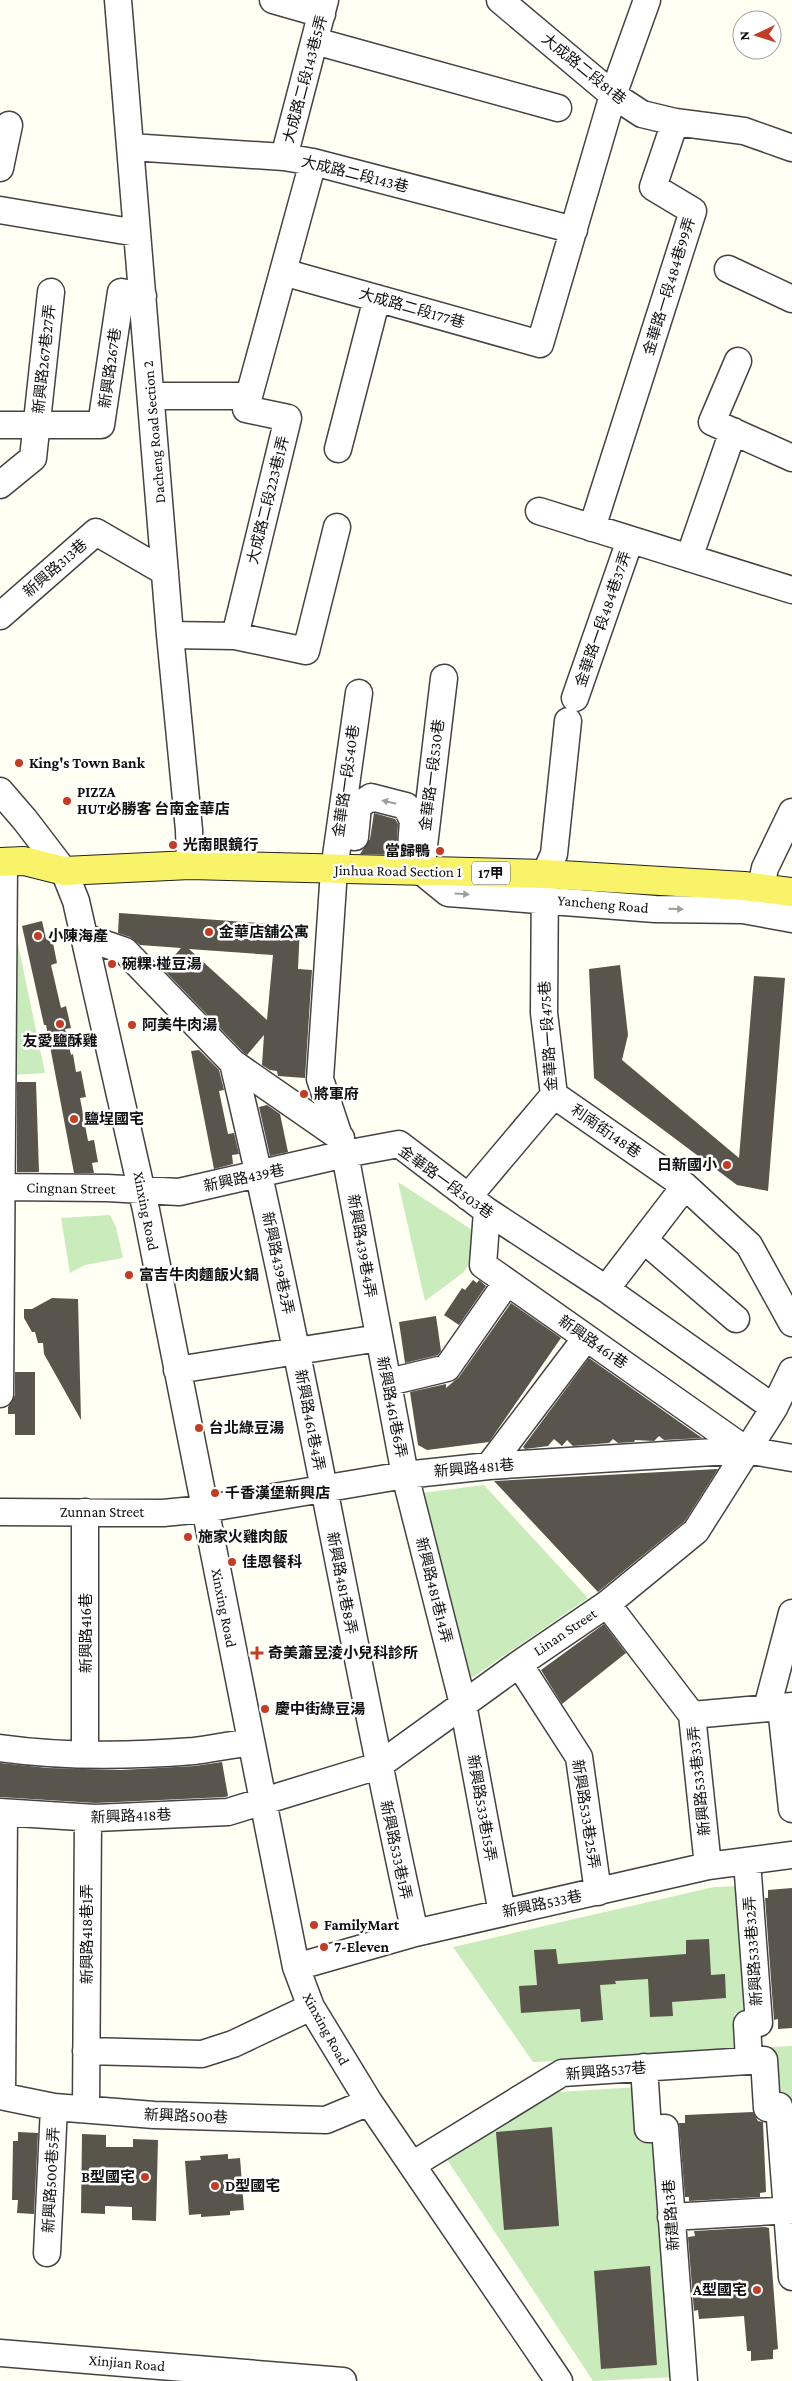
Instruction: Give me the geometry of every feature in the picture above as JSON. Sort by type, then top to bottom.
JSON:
[{"type":"main road","name":"17甲","points":[[2,862],[24,861],[64,871]]},
{"type":"main road","name":"Jinhua Road Section 1","points":[[64,871],[190,864],[415,871],[544,887],[758,900],[792,892]]},
{"type":"street","name":"Dacheng Road Section 2","points":[[118,0],[170,635],[189,830],[190,864]]},
{"type":"street","points":[[274,0],[323,7]]},
{"type":"street","name":"大成路二段81巷","points":[[500,0],[613,95],[642,114],[675,122]]},
{"type":"street","points":[[574,230],[613,95],[647,0]]},
{"type":"street","name":"大成路二段143巷5弄","points":[[284,157],[323,7]]},
{"type":"street","points":[[315,41],[558,108]]},
{"type":"street","points":[[675,122],[744,131],[792,148]]},
{"type":"street","name":"金華路一段484巷99弄","points":[[592,528],[693,211],[652,186],[675,122]]},
{"type":"street","points":[[0,168],[9,125]]},
{"type":"street","name":"大成路二段143巷","points":[[130,147],[284,157],[313,162],[574,230]]},
{"type":"street","points":[[151,396],[249,396],[313,162]]},
{"type":"street","points":[[0,210],[137,233]]},
{"type":"street","name":"大成路二段177巷","points":[[283,272],[540,344],[574,230]]},
{"type":"street","points":[[728,269],[792,298]]},
{"type":"street","name":"新興路267巷27弄","points":[[0,485],[33,458],[51,292]]},
{"type":"street","name":"新興路267巷","points":[[0,425],[101,425],[121,292],[143,296]]},
{"type":"street","points":[[338,449],[377,298]]},
{"type":"street","points":[[738,361],[712,422],[792,458]]},
{"type":"street","name":"大成路二段223巷1弄","points":[[235,636],[288,418],[246,408],[249,396]]},
{"type":"street","points":[[689,558],[733,431]]},
{"type":"street","name":"金華路一段484巷37弄","points":[[539,511],[792,590]]},
{"type":"street","points":[[170,635],[235,636],[306,651],[337,527]]},
{"type":"street","name":"新興路313巷","points":[[0,616],[96,532],[165,572]]},
{"type":"street","name":"金華路一段484巷37弄","points":[[544,887],[554,854],[572,709],[630,540]]},
{"type":"street","name":"金華路一段530巷","points":[[415,871],[444,678]]},
{"type":"street","name":"金華路一段540巷","points":[[342,870],[358,693]]},
{"type":"street","name":"Xinxing Road","points":[[0,791],[64,871],[76,901],[142,1191],[250,1743],[296,1967],[311,2007],[369,2102],[559,2381]]},
{"type":"street","points":[[343,1146],[320,1079],[342,870],[358,806],[371,798],[406,806],[413,821],[415,871]]},
{"type":"street","points":[[792,812],[765,868],[758,900],[792,919]]},
{"type":"street","points":[[0,1394],[2,862]]},
{"type":"street","name":"金華路一段475巷","points":[[477,1204],[554,1095],[544,1014],[544,887]]},
{"type":"street","points":[[85,937],[125,951],[233,1063],[343,1146]]},
{"type":"street","name":"新興路439巷2弄","points":[[233,1063],[260,1175],[296,1351]]},
{"type":"street","name":"利南街148巷","points":[[554,1095],[685,1186],[749,1245],[792,1324]]},
{"type":"street","name":"金華路一段503巷","points":[[343,1146],[399,1144],[477,1204],[606,1289],[774,1408]]},
{"type":"street","name":"新興路439巷","points":[[142,1191],[178,1192],[260,1175],[343,1146]]},
{"type":"street","name":"新興路439巷4弄","points":[[343,1146],[379,1338]]},
{"type":"street","points":[[606,1289],[685,1186]]},
{"type":"street","name":"Cingnan Street","points":[[1,1188],[107,1188],[142,1191]]},
{"type":"street","name":"新興路461巷","points":[[477,1204],[483,1265],[746,1450]]},
{"type":"street","points":[[644,1240],[736,1319]]},
{"type":"street","points":[[389,1382],[447,1368],[507,1282]]},
{"type":"street","points":[[177,1370],[379,1338]]},
{"type":"street","name":"新興路461巷6弄","points":[[379,1338],[389,1382],[405,1475]]},
{"type":"street","points":[[490,1466],[586,1338]]},
{"type":"street","name":"新興路461巷4弄","points":[[296,1351],[323,1488]]},
{"type":"street","name":"Linan Street","points":[[262,1803],[378,1766],[519,1664],[608,1604],[696,1531],[774,1408],[792,1370]]},
{"type":"street","points":[[746,1450],[792,1458]]},
{"type":"street","name":"新興路481巷","points":[[204,1509],[405,1475],[490,1466],[746,1450]]},
{"type":"street","name":"新興路481巷14弄","points":[[405,1475],[463,1704]]},
{"type":"street","name":"新興路481巷8弄","points":[[323,1488],[378,1766]]},
{"type":"street","name":"Zunnan Street","points":[[0,1512],[163,1512],[204,1509]]},
{"type":"street","name":"新興路416巷","points":[[85,1512],[86,1754]]},
{"type":"street","name":"新興路533巷33弄","points":[[608,1604],[692,1715],[708,1866]]},
{"type":"street","points":[[792,1613],[780,1707],[792,1809]]},
{"type":"street","name":"新興路533巷25弄","points":[[519,1664],[580,1758],[598,1892]]},
{"type":"street","name":"新興路533巷15弄","points":[[463,1704],[502,1913]]},
{"type":"street","points":[[692,1715],[780,1707]]},
{"type":"street","points":[[0,1748],[43,1754],[86,1754],[195,1751],[250,1743]]},
{"type":"street","name":"新興路533巷1弄","points":[[378,1766],[415,1933]]},
{"type":"street","name":"新興路418巷","points":[[2,1813],[88,1818],[228,1812],[262,1803]]},
{"type":"street","points":[[1,2096],[2,1813]]},
{"type":"street","name":"新興路418巷1弄","points":[[86,2109],[88,1818]]},
{"type":"street","name":"新興路533巷","points":[[296,1967],[415,1933],[708,1866],[792,1855]]},
{"type":"street","name":"新興路533巷32弄","points":[[747,1861],[759,2023],[747,2024],[757,2060]]},
{"type":"street","points":[[86,2051],[202,2054],[233,2044],[311,2007]]},
{"type":"street","points":[[757,2060],[767,2108],[778,2106],[789,2210],[792,2277]]},
{"type":"street","name":"新興路537巷","points":[[412,2165],[562,2073],[757,2060]]},
{"type":"street","name":"新建路13巷","points":[[644,2067],[648,2129],[665,2128],[684,2381]]},
{"type":"street","name":"新興路500巷","points":[[1,2096],[54,2107],[154,2115],[326,2120],[369,2102]]},
{"type":"street","name":"新興路500巷5弄","points":[[48,2253],[54,2107]]},
{"type":"street","points":[[671,2217],[789,2210]]},
{"type":"street","name":"Xinjian Road","points":[[0,2353],[343,2381]]},
{"type":"green space","points":[[11,911],[45,1073],[11,1075]]},
{"type":"green space","points":[[398,1182],[483,1237],[464,1272],[425,1301]]},
{"type":"green space","points":[[110,1215],[116,1227],[123,1258],[85,1265],[70,1273],[61,1218]]},
{"type":"green space","points":[[484,1485],[588,1598],[470,1679],[422,1493]]},
{"type":"green space","points":[[738,1886],[749,2013],[734,2013],[737,2053],[533,2062],[453,1947],[714,1887]]},
{"type":"green space","points":[[792,2046],[792,2175],[774,2101],[771,2047]]},
{"type":"green space","points":[[639,2087],[657,2135],[674,2377],[593,2381],[446,2158],[559,2092]]},
{"type":"building","points":[[374,813],[395,819],[398,824],[396,855],[360,854],[370,839]]},
{"type":"building","points":[[119,913],[300,926],[298,969],[312,970],[305,1078],[278,1076],[277,1071],[270,1070],[262,1065],[264,1035],[247,1055],[243,1052],[163,969],[181,948],[140,945],[130,937],[118,933]],"holes":[[[189,949],[273,955],[267,1020]]]},
{"type":"building","points":[[42,921],[46,939],[52,938],[57,963],[51,965],[61,1008],[66,1006],[71,1028],[65,1029],[71,1055],[73,1054],[76,1072],[81,1071],[86,1097],[80,1098],[88,1141],[94,1140],[98,1162],[92,1163],[94,1173],[74,1173],[46,1025],[44,1025],[22,926]]},
{"type":"building","points":[[620,965],[628,1035],[622,1060],[739,1158],[754,976],[785,978],[768,1191],[737,1185],[594,1078],[589,969]]},
{"type":"building","points":[[199,1050],[219,1070],[224,1090],[219,1091],[228,1134],[234,1133],[239,1154],[232,1155],[233,1164],[214,1169],[191,1051]]},
{"type":"building","points":[[17,1082],[36,1082],[39,1172],[17,1172]]},
{"type":"building","points":[[267,1105],[280,1114],[288,1152],[270,1156],[259,1107]]},
{"type":"building","points":[[473,1280],[477,1283],[479,1280],[486,1286],[459,1325],[444,1315],[462,1288],[465,1290]]},
{"type":"building","points":[[52,1298],[78,1299],[81,1420],[44,1354],[43,1343],[38,1343],[35,1332],[32,1332],[24,1318],[24,1309],[32,1309]]},
{"type":"building","points":[[511,1303],[561,1338],[489,1442],[427,1450],[418,1445],[410,1392],[446,1384],[446,1388],[459,1377]]},
{"type":"building","points":[[436,1316],[441,1351],[438,1355],[405,1363],[399,1322]]},
{"type":"building","points":[[589,1358],[702,1438],[664,1440],[659,1436],[654,1441],[635,1440],[634,1442],[618,1443],[613,1439],[609,1443],[573,1446],[567,1440],[562,1446],[554,1439],[548,1446],[525,1449],[523,1447]]},
{"type":"building","points":[[15,1372],[35,1372],[35,1435],[15,1435],[15,1414],[8,1414],[8,1407],[15,1395]]},
{"type":"building","points":[[718,1469],[685,1521],[598,1592],[494,1481]]},
{"type":"building","points":[[604,1624],[626,1653],[562,1704],[541,1670]]},
{"type":"building","points":[[222,1762],[228,1796],[225,1797],[95,1803],[0,1797],[0,1763],[48,1768],[121,1770],[195,1766]]},
{"type":"building","points":[[792,1888],[792,2028],[778,2029],[778,2019],[774,2020],[765,1898],[768,1898],[768,1890]]},
{"type":"building","points":[[709,1939],[711,1975],[725,1974],[726,1998],[672,2002],[673,2016],[650,2017],[648,1979],[615,1981],[616,1984],[600,1985],[603,2020],[581,2022],[580,2009],[521,2013],[519,1986],[537,1985],[534,1950],[556,1949],[558,1964],[686,1954],[686,1940]]},
{"type":"building","points":[[753,2112],[758,2121],[763,2122],[766,2192],[760,2193],[760,2197],[689,2201],[689,2197],[685,2197],[679,2123],[685,2123],[685,2115]]},
{"type":"building","points":[[552,2127],[559,2226],[504,2230],[496,2132]]},
{"type":"building","name":"B型國宅","points":[[18,2132],[38,2133],[34,2214],[17,2213],[18,2200],[12,2200],[13,2141],[18,2141]]},
{"type":"building","points":[[82,2134],[106,2135],[106,2147],[133,2147],[133,2139],[158,2140],[156,2221],[132,2220],[132,2207],[105,2206],[105,2214],[81,2213]]},
{"type":"building","name":"D型國宅","points":[[228,2154],[228,2159],[240,2158],[244,2210],[230,2211],[230,2215],[201,2217],[201,2214],[189,2215],[185,2161],[201,2160],[200,2156]]},
{"type":"building","points":[[769,2228],[778,2349],[773,2350],[773,2359],[751,2361],[751,2351],[747,2351],[744,2316],[699,2319],[698,2310],[694,2311],[688,2237],[695,2236],[694,2231]]},
{"type":"building","points":[[650,2266],[657,2365],[601,2369],[594,2271]]},
{"type":"place","name":"King's Town Bank","points":[[19,763]]},
{"type":"place","name":"PIZZA HUT必勝客 台南金華店","points":[[67,801]]},
{"type":"place","name":"光南眼鏡行","points":[[173,845]]},
{"type":"place","name":"當歸鴨","points":[[440,851]]},
{"type":"place","name":"金華店舖公寓","points":[[209,932]]},
{"type":"place","name":"小陳海產","points":[[38,936]]},
{"type":"place","name":"碗粿·椪豆湯","points":[[112,964]]},
{"type":"place","name":"友愛鹽酥雞","points":[[60,1024]]},
{"type":"place","name":"阿美牛肉湯","points":[[132,1025]]},
{"type":"place","name":"將軍府","points":[[304,1094]]},
{"type":"place","name":"鹽埕國宅","points":[[74,1119]]},
{"type":"place","name":"日新國小","points":[[727,1165]]},
{"type":"place","name":"富吉牛肉麵飯火鍋","points":[[129,1275]]},
{"type":"place","name":"台北綠豆湯","points":[[199,1428]]},
{"type":"place","name":"千香漢堡新興店","points":[[215,1493]]},
{"type":"place","name":"施家火雞肉飯","points":[[188,1537]]},
{"type":"place","name":"佳恩餐科","points":[[232,1562]]},
{"type":"place","name":"奇美蕭昱淩小兒科診所","points":[[257,1653]]},
{"type":"place","name":"慶中街綠豆湯","points":[[265,1709]]},
{"type":"place","name":"FamilyMart","points":[[314,1925]]},
{"type":"place","name":"7-Eleven","points":[[324,1947]]},
{"type":"place","name":"B型國宅","points":[[145,2177]]},
{"type":"place","name":"D型國宅","points":[[215,2186]]},
{"type":"place","name":"A型國宅","points":[[757,2290]]}]
